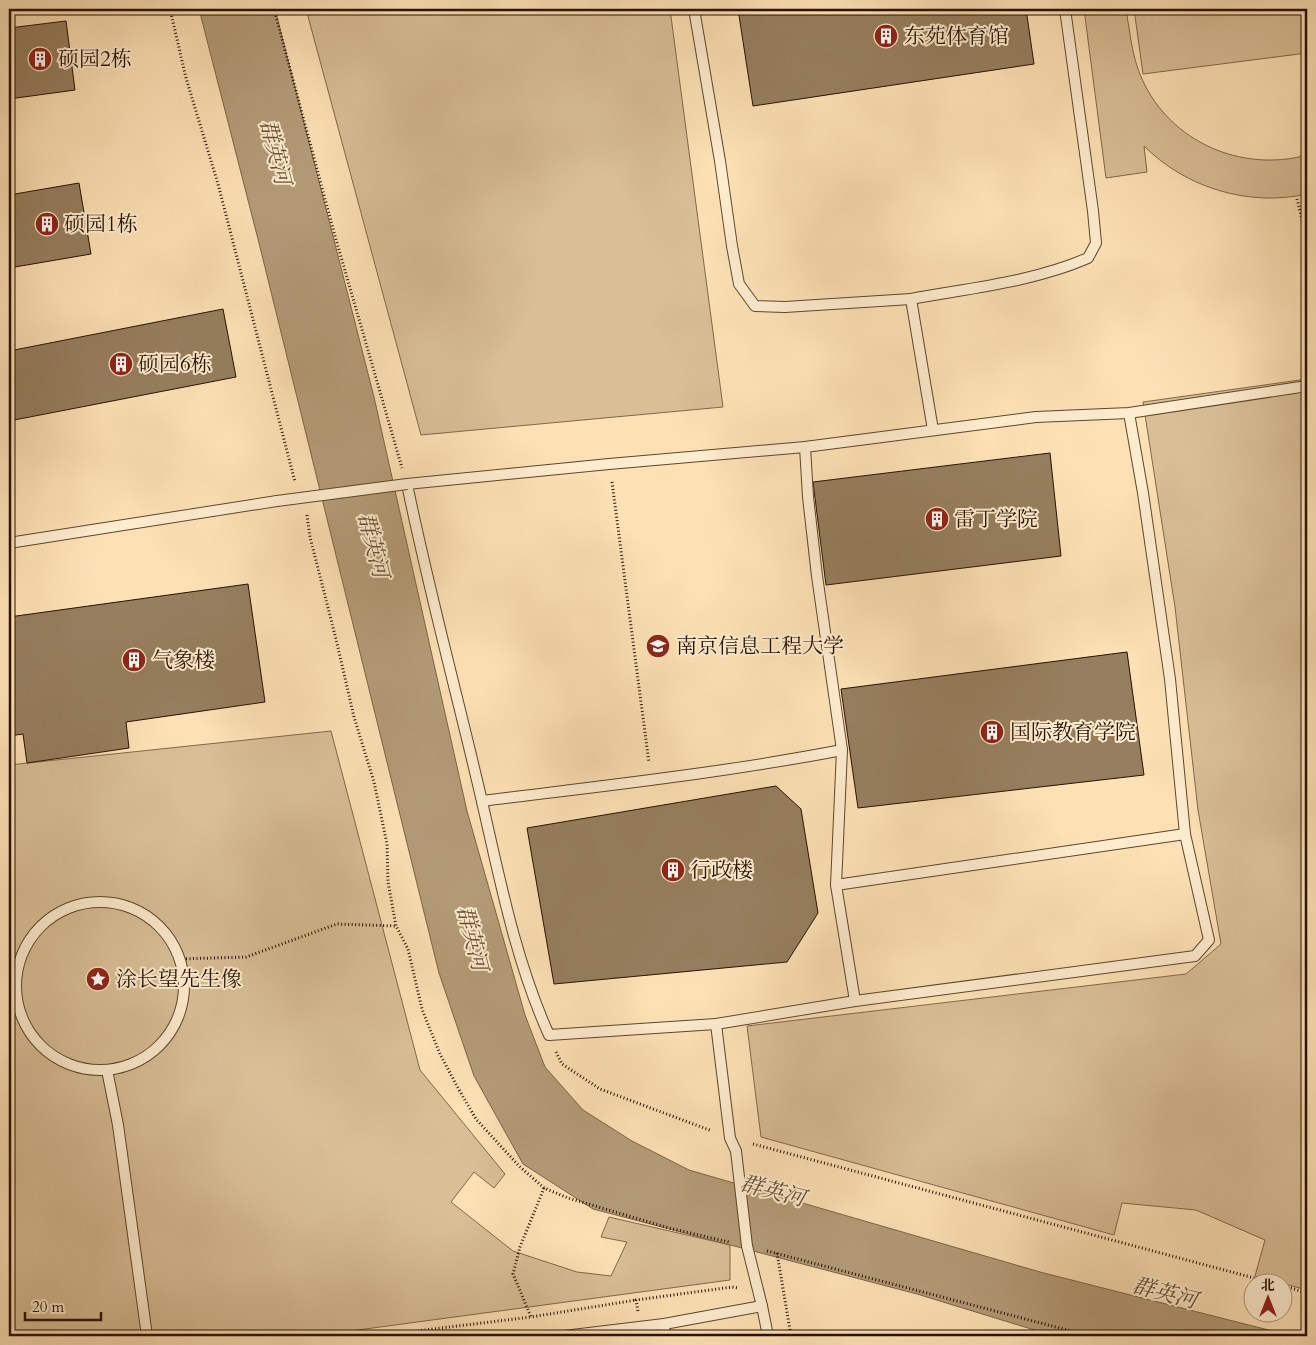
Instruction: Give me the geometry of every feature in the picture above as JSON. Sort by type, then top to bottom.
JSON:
[{"type":"lane","points":[[694,9],[739,284],[754,306],[785,307],[911,299],[1021,279],[1065,268],[1088,258],[1096,243],[1066,9]]},
{"type":"lane","points":[[911,299],[933,430]]},
{"type":"lane","points":[[9,543],[407,484],[805,447],[1036,417],[1129,413],[1307,386]]},
{"type":"lane","points":[[407,484],[422,558],[508,912],[534,1001],[549,1035],[716,1024],[855,1001],[1196,956],[1208,940],[1185,834],[1170,680],[1143,492],[1129,413]]},
{"type":"lane","points":[[805,447],[808,497],[817,576],[842,750],[836,885],[855,1001]]},
{"type":"lane","points":[[482,801],[651,781],[781,762],[842,750]]},
{"type":"lane","points":[[836,885],[1185,834]]},
{"type":"lane","points":[[110,902],[144,913],[170,938],[184,970],[183,1005],[168,1037],[141,1060],[107,1070],[72,1066],[42,1047],[22,1019],[12,985],[23,950],[44,922],[75,905],[110,902]]},
{"type":"lane","points":[[716,1024],[730,1138],[736,1151],[747,1246],[768,1336]]},
{"type":"lane","points":[[107,1070],[118,1125],[148,1336]]},
{"type":"lane","points":[[564,1336],[664,1324],[762,1306]]},
{"type":"lane","points":[[664,1324],[665,1336]]},
{"type":"path","points":[[274,9],[334,236],[407,484]]},
{"type":"path","points":[[1297,199],[1307,240]]},
{"type":"path","points":[[609,464],[651,781]]},
{"type":"path","points":[[179,959],[246,957],[337,924],[396,926]]},
{"type":"path","points":[[549,1035],[562,1064],[600,1089],[730,1138],[1244,1275]]},
{"type":"path","points":[[531,1317],[513,1274],[520,1247],[544,1188]]},
{"type":"path","points":[[777,1253],[791,1336]]},
{"type":"path","points":[[376,1336],[531,1317],[732,1287],[784,1294]]},
{"type":"path","points":[[1294,1289],[1307,1293]]},
{"type":"path","points":[[636,1300],[640,1327]]},
{"type":"shaded area","points":[[306,9],[670,9],[723,407],[421,435]]},
{"type":"shaded area","points":[[1084,9],[1126,9],[1132,45],[1142,79],[1154,101],[1170,120],[1189,135],[1211,147],[1234,155],[1258,160],[1307,155],[1307,194],[1263,198],[1241,196],[1220,191],[1179,173],[1144,146],[1147,172],[1106,178]]},
{"type":"shaded area","points":[[1134,9],[1307,9],[1307,53],[1143,74]]},
{"type":"shaded area","points":[[1307,379],[1307,1290],[1294,1286],[1294,1272],[1256,1272],[1265,1240],[1196,1210],[1122,1203],[1114,1235],[761,1137],[747,1026],[1186,974],[1221,944],[1198,810],[1175,607],[1143,402]]},
{"type":"shaded area","points":[[331,731],[420,1070],[505,1174],[494,1188],[474,1172],[451,1202],[513,1251],[577,1272],[611,1276],[627,1242],[601,1237],[609,1217],[730,1245],[730,1280],[313,1336],[9,1336],[9,765]]},
{"type":"water","name":"群英河","points":[[199,9],[275,9],[374,397],[467,811],[525,1015],[545,1067],[583,1110],[632,1141],[689,1170],[1040,1272],[1292,1336],[1054,1336],[917,1294],[593,1209],[523,1164],[474,1076],[439,973],[259,243]]},
{"type":"building","name":"东苑体育馆","points":[[738,9],[1026,9],[1034,64],[753,106]]},
{"type":"building","name":"硕园2栋","points":[[66,21],[75,90],[9,99],[9,28]]},
{"type":"building","name":"硕园1栋","points":[[79,183],[91,254],[9,268],[9,195]]},
{"type":"building","name":"硕园6栋","points":[[223,309],[236,377],[9,421],[9,351]]},
{"type":"building","name":"雷丁学院","points":[[1050,453],[1061,556],[826,585],[813,482]]},
{"type":"building","name":"气象楼","points":[[248,584],[265,702],[126,722],[129,748],[27,763],[23,734],[9,736],[9,617]]},
{"type":"building","name":"国际教育学院","points":[[1127,652],[1144,775],[858,808],[841,689]]},
{"type":"building","name":"行政楼","points":[[776,786],[801,809],[818,913],[787,962],[554,984],[527,828]]},
{"type":"place","name":"东苑体育馆","points":[[886,36]]},
{"type":"place","name":"硕园2栋","points":[[40,59]]},
{"type":"place","name":"硕园1栋","points":[[47,224]]},
{"type":"place","name":"硕园6栋","points":[[121,364]]},
{"type":"place","name":"雷丁学院","points":[[937,519]]},
{"type":"place","name":"南京信息工程大学","points":[[658,646]]},
{"type":"place","name":"气象楼","points":[[134,660]]},
{"type":"place","name":"国际教育学院","points":[[992,732]]},
{"type":"place","name":"行政楼","points":[[673,870]]},
{"type":"place","name":"涂长望先生像","points":[[98,979]]}]
